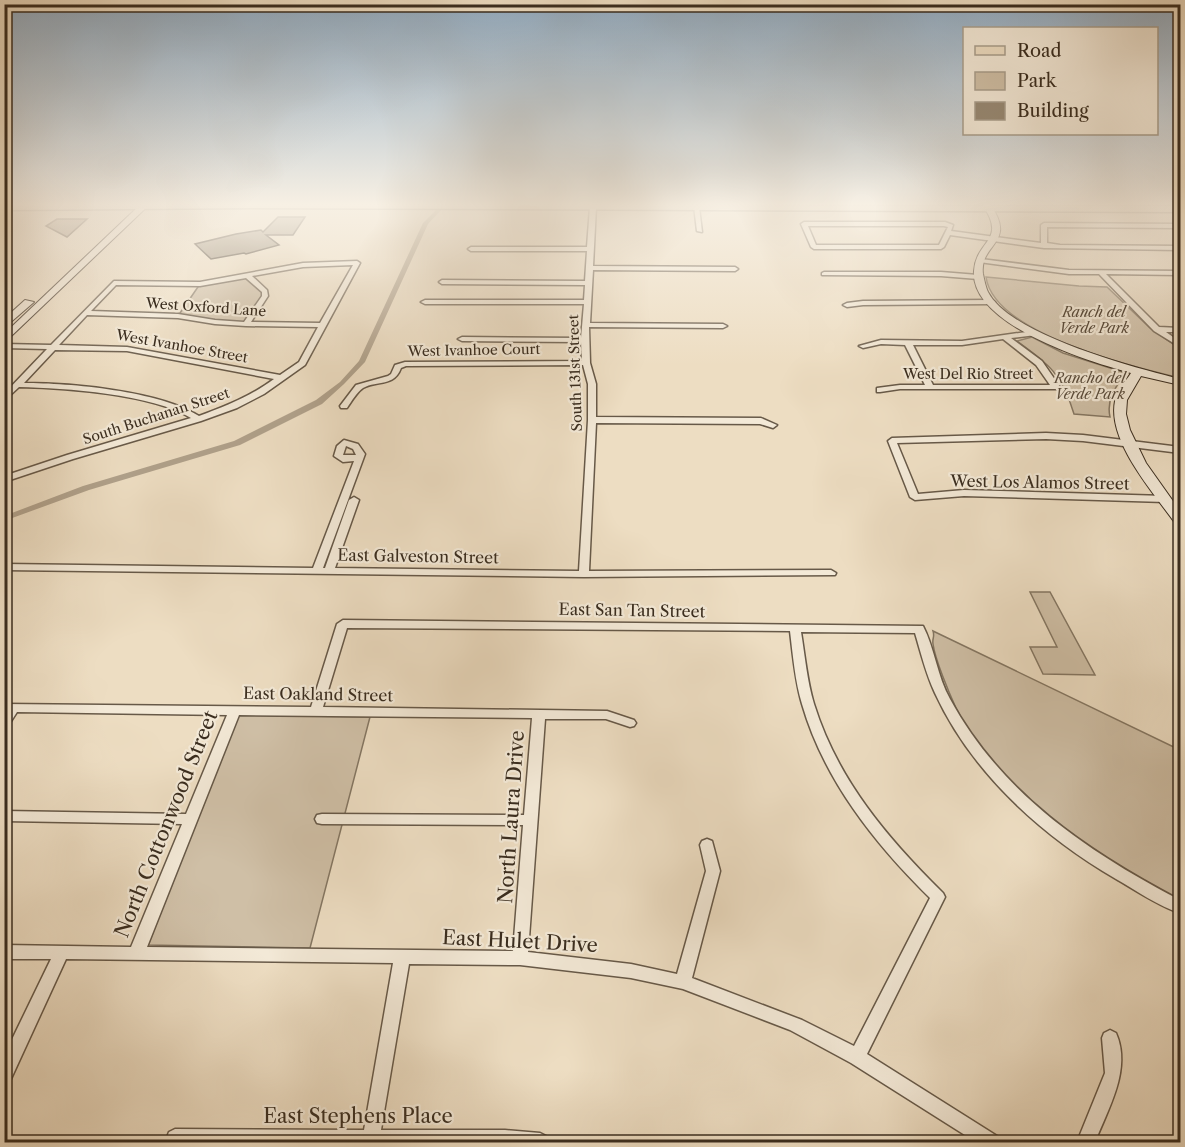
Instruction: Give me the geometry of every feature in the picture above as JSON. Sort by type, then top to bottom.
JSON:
[{"type":"street","points":[[4,325],[78,258]]},
{"type":"street","points":[[4,340],[90,258]]},
{"type":"street","name":"South 131st Street","points":[[584,574],[592,420],[592,384],[586,363],[585,340],[590,258]]},
{"type":"street","points":[[983,258],[978,277],[983,291],[991,302],[1013,321],[1033,333],[1077,352],[1138,372],[1180,382]]},
{"type":"street","points":[[74,261],[87,261]]},
{"type":"street","points":[[981,261],[1040,270],[1180,273]]},
{"type":"street","name":"South Buchanan Street","points":[[4,479],[234,406],[283,378],[302,363],[357,263],[303,264],[248,276]]},
{"type":"street","points":[[589,268],[735,269]]},
{"type":"street","points":[[1101,273],[1157,329],[1180,345]]},
{"type":"street","points":[[824,274],[941,274],[978,277]]},
{"type":"street","points":[[4,399],[114,283],[200,284],[248,276],[265,291],[265,296],[246,324]]},
{"type":"street","points":[[442,282],[588,283]]},
{"type":"street","points":[[425,302],[587,302]]},
{"type":"street","points":[[847,305],[991,302]]},
{"type":"street","name":"West Oxford Lane","points":[[86,313],[169,315],[246,324],[323,326]]},
{"type":"street","points":[[586,325],[723,326]]},
{"type":"street","points":[[1157,329],[1180,330]]},
{"type":"street","points":[[863,346],[881,342],[962,343],[1033,333]]},
{"type":"street","name":"West Del Rio Street","points":[[879,390],[900,387],[1056,387],[1039,363],[1006,338]]},
{"type":"street","points":[[462,339],[585,340]]},
{"type":"street","points":[[908,343],[930,387]]},
{"type":"street","name":"West Ivanhoe Street","points":[[4,346],[127,349],[283,378]]},
{"type":"street","name":"West Ivanhoe Court","points":[[344,406],[359,387],[391,378],[398,367],[405,363],[586,363]]},
{"type":"street","points":[[1138,372],[1121,399],[1120,410],[1138,462],[1180,520]]},
{"type":"street","points":[[18,385],[91,388],[169,405],[188,412],[198,419]]},
{"type":"street","points":[[592,420],[761,421],[772,425]]},
{"type":"street","name":"West Los Alamos Street","points":[[1130,444],[1046,436],[892,441],[915,496],[964,493],[1165,498]]},
{"type":"street","points":[[1130,444],[1180,450]]},
{"type":"street","points":[[317,570],[359,458]]},
{"type":"street","points":[[329,570],[354,500]]},
{"type":"street","name":"East Galveston Street","points":[[4,567],[584,574],[831,573]]},
{"type":"street","name":"East San Tan Street","points":[[316,710],[344,624],[919,629],[942,697],[969,742],[1030,811],[1067,841],[1116,873],[1180,907]]},
{"type":"street","points":[[795,628],[808,704],[836,766],[865,816],[906,867],[938,897],[856,1057]]},
{"type":"street","points":[[4,723],[9,708]]},
{"type":"street","name":"East Oakland Street","points":[[9,708],[608,715],[630,723]]},
{"type":"street","name":"North Cottonwood Street","points":[[136,954],[235,710]]},
{"type":"street","name":"North Laura Drive","points":[[520,958],[538,714]]},
{"type":"street","points":[[4,816],[191,819]]},
{"type":"street","points":[[322,819],[531,820]]},
{"type":"street","points":[[684,982],[713,871],[707,845]]},
{"type":"street","name":"East Hulet Drive","points":[[4,952],[520,958],[619,969],[684,982],[796,1025],[856,1057],[991,1143]]},
{"type":"street","points":[[4,1074],[62,952]]},
{"type":"street","points":[[371,1138],[402,957]]},
{"type":"street","points":[[1086,1143],[1113,1073],[1110,1038]]},
{"type":"street","name":"East Stephens Place","points":[[174,1140],[505,1139],[540,1143]]},
{"type":"green space","points":[[248,276],[265,291],[246,324],[178,316],[200,284]]},
{"type":"green space","name":"Ranch del Verde Park","points":[[986,277],[1107,287],[1150,328],[1180,349],[1180,378],[1100,356],[1068,345],[1039,331],[1013,315],[995,297]]},
{"type":"green space","name":"Rancho del Verde Park","points":[[1032,337],[1063,353],[1126,373],[1115,388],[1109,404],[1110,417],[1074,414],[1065,389],[1053,371],[1038,356],[1017,341]]},
{"type":"green space","points":[[1030,592],[1050,592],[1095,675],[1043,674],[1030,647],[1057,647]]},
{"type":"green space","points":[[933,631],[1180,750],[1180,901],[1084,844],[1024,796],[997,769],[975,740],[956,708],[936,658]]},
{"type":"green space","points":[[239,715],[370,717],[310,948],[148,945]]},
{"type":"waterway","points":[[4,519],[86,488],[237,443],[319,402],[362,362],[410,258]]}]
